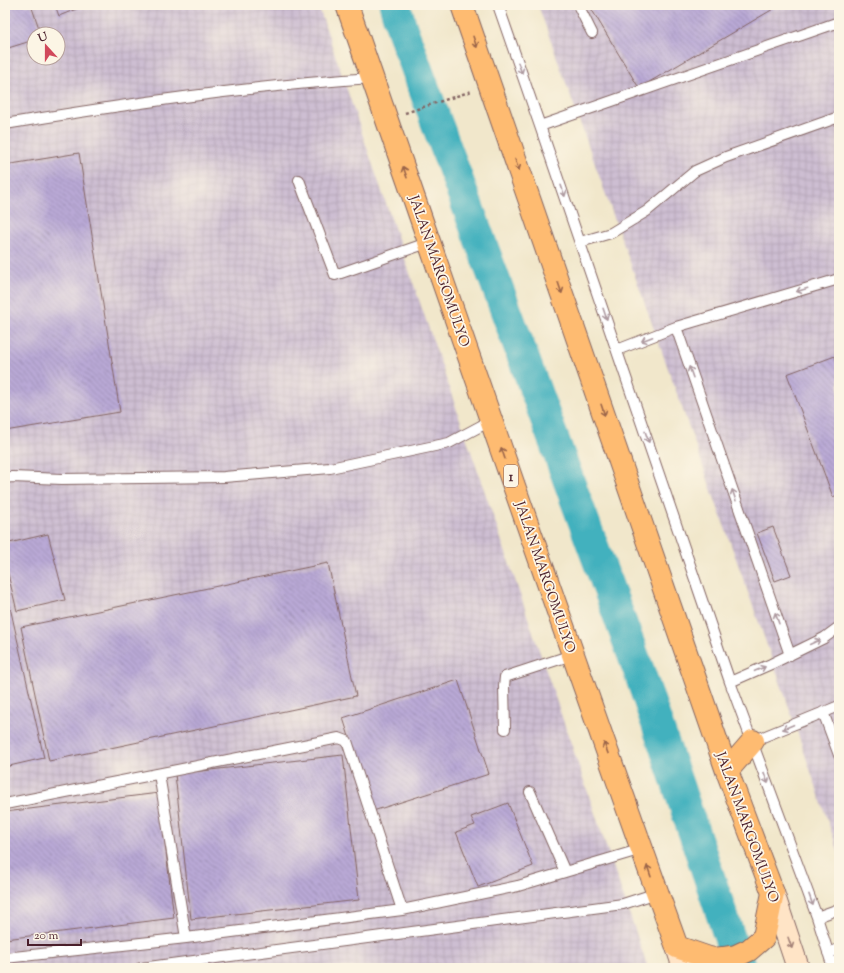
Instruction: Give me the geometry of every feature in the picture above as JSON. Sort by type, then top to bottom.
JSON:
[{"type":"highway","name":"JALAN MARGOMULYO","points":[[347,5],[492,420],[572,655],[677,947]]},
{"type":"highway","name":"JALAN MARGOMULYO","points":[[462,5],[727,771],[772,893]]},
{"type":"highway","points":[[727,771],[753,741]]},
{"type":"highway","points":[[677,947],[712,959],[736,956],[749,950],[764,937],[772,893]]},
{"type":"main road","name":"JALAN MARGOMULYO","points":[[772,893],[798,968]]},
{"type":"main road","name":"JALAN MARGOMULYO","points":[[677,947],[684,968]]},
{"type":"lane","points":[[498,5],[730,682],[817,917],[833,968]]},
{"type":"lane","points":[[578,5],[592,33]]},
{"type":"lane","points":[[540,126],[839,22]]},
{"type":"lane","points":[[5,124],[137,103],[308,82],[372,78]]},
{"type":"lane","points":[[580,242],[611,232],[647,211],[695,171],[726,157],[839,117]]},
{"type":"lane","points":[[299,180],[335,275],[430,242]]},
{"type":"lane","points":[[617,350],[676,327],[839,279]]},
{"type":"lane","points":[[676,327],[790,655]]},
{"type":"lane","points":[[5,478],[62,479],[224,477],[330,468],[449,442],[492,420]]},
{"type":"lane","points":[[730,682],[824,638],[839,627]]},
{"type":"lane","points":[[505,729],[505,677],[572,655]]},
{"type":"lane","points":[[753,741],[839,706]]},
{"type":"lane","points":[[823,712],[839,755]]},
{"type":"lane","points":[[5,804],[339,738],[343,739],[347,742],[402,910]]},
{"type":"lane","points":[[159,774],[186,938]]},
{"type":"lane","points":[[530,792],[565,872]]},
{"type":"lane","points":[[5,958],[186,938],[402,910],[518,886],[642,849]]},
{"type":"lane","points":[[141,968],[623,904],[658,894]]},
{"type":"lane","points":[[817,917],[839,909]]},
{"type":"lane","points":[[828,953],[839,949]]},
{"type":"path","points":[[422,108],[457,96]]},
{"type":"shaded area","points":[[5,5],[318,5],[648,968],[5,968]]},
{"type":"shaded area","points":[[538,5],[839,5],[839,854],[783,690]]},
{"type":"building","points":[[5,5],[31,5],[38,26],[26,26],[26,42],[5,49]]},
{"type":"building","points":[[55,5],[86,5],[59,16]]},
{"type":"building","points":[[589,5],[780,5],[639,88]]},
{"type":"building","points":[[79,153],[120,412],[5,431],[5,165]]},
{"type":"building","points":[[835,356],[839,368],[839,494],[833,497],[787,374]]},
{"type":"building","points":[[773,527],[791,575],[775,581],[757,533]]},
{"type":"building","points":[[48,534],[65,600],[17,611],[5,562],[5,544]]},
{"type":"building","points":[[328,563],[356,696],[49,761],[21,627]]},
{"type":"building","points":[[5,585],[44,758],[5,767]]},
{"type":"building","points":[[458,680],[489,774],[373,811],[343,718]]},
{"type":"building","points":[[343,755],[359,900],[191,919],[175,774]]},
{"type":"building","points":[[159,793],[174,918],[5,939],[5,812]]},
{"type":"building","points":[[508,803],[533,866],[478,887],[456,832],[475,825],[471,817]]},
{"type":"waterway","points":[[395,5],[402,29],[639,671],[740,968]]}]
